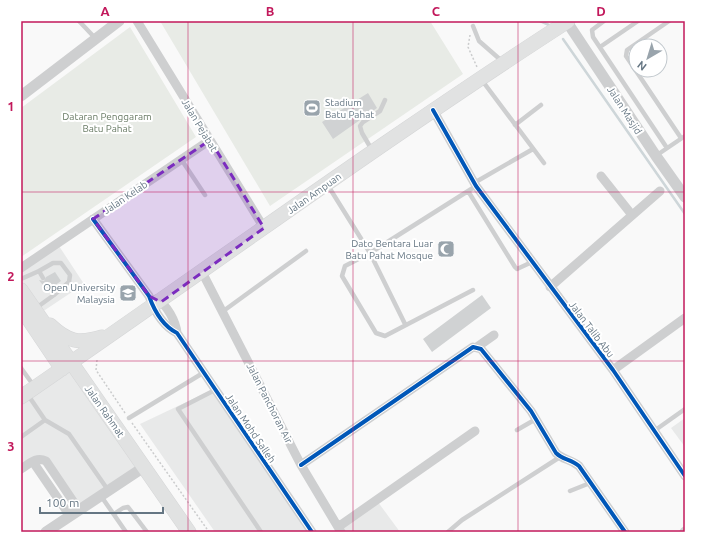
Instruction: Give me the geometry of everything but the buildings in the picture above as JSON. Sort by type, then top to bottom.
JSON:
[{"type":"main road","name":"Jalan Ampuan","points":[[27,393],[112,334],[154,301],[202,272],[433,110],[568,21]]},
{"type":"main road","name":"Jalan Rahmat","points":[[21,290],[28,309],[67,366],[144,467],[189,532]]},
{"type":"main road","points":[[28,309],[61,335],[73,340],[84,342],[112,334]]},
{"type":"street","name":"Jalan Pejabat","points":[[137,21],[264,228]]},
{"type":"street","name":"Jalan Masjid","points":[[568,21],[656,156],[685,197]]},
{"type":"street","points":[[21,96],[116,22]]},
{"type":"street","name":"Jalan Talib Abu","points":[[433,110],[475,184],[613,370],[684,472]]},
{"type":"street","name":"Jalan Kelab","points":[[22,268],[210,140]]},
{"type":"street","points":[[601,176],[632,215]]},
{"type":"street","points":[[550,287],[660,190]]},
{"type":"street","name":"Jalan Mohd Salleh","points":[[93,219],[154,301],[176,324],[177,333],[203,373],[312,532]]},
{"type":"street","name":"Jalan Panchoran Air","points":[[202,272],[301,464],[340,529]]},
{"type":"street","points":[[613,370],[685,318]]},
{"type":"street","points":[[301,464],[473,347],[477,348],[494,334]]},
{"type":"street","points":[[477,348],[491,361],[536,419],[556,453],[560,457],[574,461],[625,532]]},
{"type":"street","points":[[340,529],[475,431]]},
{"type":"street","points":[[21,470],[41,458],[46,461],[74,513]]},
{"type":"street","points":[[46,532],[104,492],[144,467]]},
{"type":"lane","points":[[79,21],[96,38]]},
{"type":"lane","points":[[604,21],[592,30],[593,37],[668,148]]},
{"type":"lane","points":[[600,47],[638,21]]},
{"type":"lane","points":[[656,156],[683,137],[626,56],[627,50],[669,21]]},
{"type":"lane","points":[[473,26],[479,41],[505,63]]},
{"type":"lane","points":[[483,78],[515,125],[544,163]]},
{"type":"lane","points":[[373,152],[360,126],[363,122],[380,111],[385,100]]},
{"type":"lane","points":[[515,125],[541,106]]},
{"type":"lane","points":[[473,290],[405,324],[385,336],[376,333],[342,276],[345,266],[370,253],[468,191],[475,184],[533,149]]},
{"type":"lane","points":[[181,159],[205,195]]},
{"type":"lane","points":[[327,184],[370,253],[405,324]]},
{"type":"lane","points":[[468,191],[515,267],[517,269],[532,262]]},
{"type":"lane","points":[[222,312],[306,251]]},
{"type":"lane","points":[[21,279],[54,263],[61,263],[70,275],[69,282],[54,295],[28,309]]},
{"type":"lane","points":[[22,268],[28,276]]},
{"type":"lane","points":[[39,271],[42,278]]},
{"type":"lane","points":[[51,290],[54,295]]},
{"type":"lane","points":[[21,368],[27,393],[45,420],[69,434],[104,492],[114,514],[126,532]]},
{"type":"lane","points":[[129,418],[203,373]]},
{"type":"lane","points":[[215,390],[178,409],[262,532]]},
{"type":"lane","points":[[654,431],[685,409]]},
{"type":"lane","points":[[517,430],[536,419]]},
{"type":"lane","points":[[21,437],[45,420]]},
{"type":"lane","points":[[448,532],[462,520],[560,457]]},
{"type":"lane","points":[[570,492],[590,484]]},
{"type":"lane","points":[[114,514],[123,508],[128,507],[147,532]]},
{"type":"lane","points":[[454,528],[457,532]]},
{"type":"path","points":[[473,26],[468,47],[474,63],[483,78]]},
{"type":"path","points":[[97,360],[96,370],[209,532]]},
{"type":"highlighted area","points":[[210,140],[264,228],[161,302],[149,296],[93,219]]},
{"type":"shaded area","points":[[59,246],[84,284],[42,312],[21,281],[21,272]]},
{"type":"shaded area","points":[[70,370],[137,466],[74,508],[43,463],[36,463],[21,474],[21,403]]},
{"type":"shaded area","points":[[218,387],[316,532],[215,532],[140,424]]},
{"type":"shaded area","points":[[685,418],[685,447],[671,428]]},
{"type":"shaded area","points":[[375,498],[400,532],[345,532],[339,523]]},
{"type":"green space","name":"Stadium Batu Pahat","points":[[160,21],[430,21],[463,74],[270,206]]},
{"type":"green space","name":"Dataran Penggaram Batu Pahat","points":[[130,27],[196,137],[21,257],[21,108]]},
{"type":"waterway","points":[[540,21],[549,25]]},
{"type":"waterway","points":[[563,39],[685,214]]},
{"type":"cycle path","points":[[433,110],[476,186],[613,370],[685,476]]},
{"type":"cycle path","points":[[93,219],[149,296],[163,322],[177,333],[312,532]]},
{"type":"cycle path","points":[[301,465],[473,347],[481,349],[531,411],[556,453],[579,466],[625,532]]},
{"type":"place","name":"Stadium Batu Pahat","points":[[312,108]]},
{"type":"place","name":"Dato Bentara Luar Batu Pahat Mosque","points":[[446,249]]},
{"type":"place","name":"Open University Malaysia","points":[[128,293]]}]
